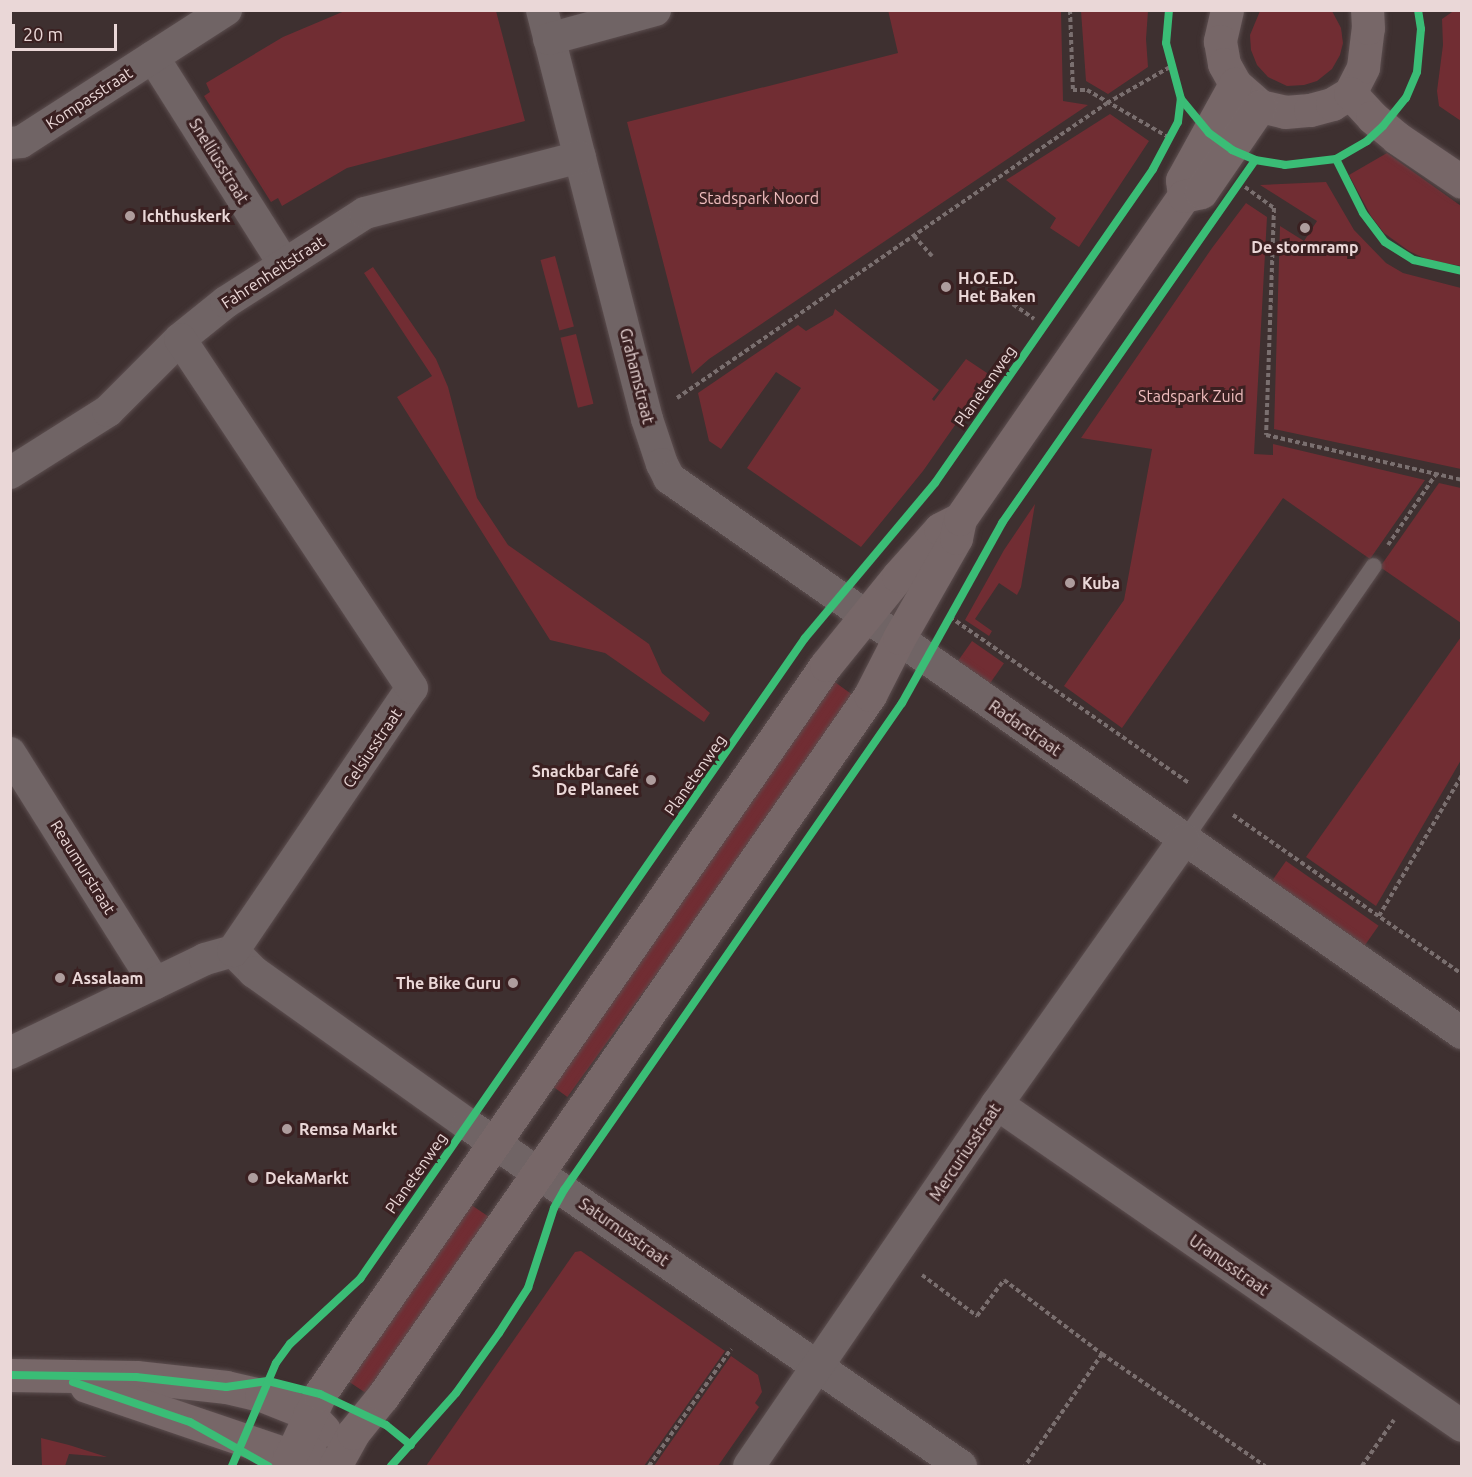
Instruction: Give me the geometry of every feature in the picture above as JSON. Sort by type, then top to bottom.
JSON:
[{"type":"street","name":"Kompasstraat","points":[[10,143],[21,142],[153,57],[186,21],[226,10]]},
{"type":"street","name":"Grahamstraat","points":[[655,10],[545,25],[647,418],[662,464],[669,478],[680,487],[866,616]]},
{"type":"street","points":[[1227,10],[1220,41],[1224,64],[1235,84],[1260,106],[1285,112],[1310,110],[1332,104],[1350,93],[1363,67],[1368,28],[1366,10]]},
{"type":"street","name":"Snelliusstraat","points":[[153,57],[284,264]]},
{"type":"street","points":[[339,1459],[870,695],[899,638],[956,538],[960,519],[1184,196],[1182,180],[1235,84]]},
{"type":"street","points":[[1350,93],[1372,117],[1397,138],[1461,182]]},
{"type":"street","points":[[1184,196],[1201,192],[1244,155],[1260,106]]},
{"type":"street","name":"Fahrenheitstraat","points":[[10,473],[108,411],[180,339],[226,302],[365,213],[580,157]]},
{"type":"street","name":"Celsiusstraat","points":[[180,339],[412,688],[233,951]]},
{"type":"street","points":[[288,1461],[320,1394],[771,742],[826,665],[866,616],[940,530],[960,519]]},
{"type":"street","name":"Radarstraat","points":[[866,616],[1461,1033]]},
{"type":"street","name":"Reaumurstraat","points":[[10,753],[155,983]]},
{"type":"street","name":"Mercuriusstraat","points":[[749,1467],[997,1104],[1184,840]]},
{"type":"street","points":[[10,1053],[205,959],[233,951]]},
{"type":"street","name":"Saturnusstraat","points":[[233,951],[254,972],[495,1143],[961,1467]]},
{"type":"street","name":"Uranusstraat","points":[[997,1104],[1461,1426]]},
{"type":"street","points":[[10,1375],[62,1378],[136,1377],[226,1387],[261,1395],[309,1414],[339,1459]]},
{"type":"street","points":[[62,1378],[288,1461],[339,1459]]},
{"type":"lane","points":[[1184,840],[1374,566]]},
{"type":"path","points":[[1070,10],[1073,90],[1087,90],[1107,104],[1172,134],[1164,148]]},
{"type":"path","points":[[1168,55],[1174,77]]},
{"type":"path","points":[[647,418],[1107,104],[1170,67]]},
{"type":"path","points":[[1244,155],[1238,182],[1274,208],[1266,435],[1461,480]]},
{"type":"path","points":[[914,236],[932,256]]},
{"type":"path","points":[[1007,300],[1034,319]]},
{"type":"path","points":[[1374,566],[1436,474]]},
{"type":"path","points":[[926,658],[954,608]]},
{"type":"path","points":[[1379,916],[1461,775]]},
{"type":"path","points":[[895,1254],[977,1316],[1004,1280],[1102,1354],[1265,1467]]},
{"type":"path","points":[[649,1467],[751,1320]]},
{"type":"path","points":[[1025,1467],[1102,1354]]},
{"type":"path","points":[[1362,1467],[1413,1393]]},
{"type":"green space","points":[[347,10],[496,11],[525,121],[347,168],[282,206],[278,198],[271,202],[204,96],[210,92],[206,83],[283,37]]},
{"type":"green space","name":"Stadspark Noord","points":[[888,10],[1061,11],[1063,101],[1088,105],[709,359],[692,374],[627,122],[898,53]]},
{"type":"green space","points":[[1455,10],[1461,11],[1461,121],[1439,106],[1437,91],[1443,45],[1442,19]]},
{"type":"green space","points":[[1081,11],[1148,11],[1146,39],[1148,67],[1108,94],[1086,81]]},
{"type":"green space","points":[[1260,11],[1332,11],[1341,28],[1343,43],[1340,55],[1332,69],[1317,81],[1304,85],[1287,86],[1268,77],[1257,65],[1251,50],[1250,35]]},
{"type":"green space","points":[[1110,114],[1149,141],[1079,247],[1050,228],[1056,218],[1006,180]]},
{"type":"green space","points":[[1387,153],[1461,206],[1461,266],[1428,260],[1409,251],[1384,233],[1371,216],[1349,175]]},
{"type":"green space","name":"Stadspark Zuid","points":[[1326,182],[1354,230],[1386,263],[1403,273],[1461,288],[1461,469],[1274,429],[1280,226],[1304,241],[1317,221],[1260,185]]},
{"type":"green space","name":"Stadspark Zuid","points":[[1246,203],[1267,217],[1254,454],[1273,455],[1273,444],[1425,480],[1370,559],[1283,498],[1122,728],[1064,686],[1124,600],[1152,449],[1081,438],[1212,248]]},
{"type":"green space","points":[[555,256],[574,327],[559,330],[541,260]]},
{"type":"green space","points":[[373,267],[436,359],[448,387],[477,498],[508,545],[649,644],[662,673],[710,713],[704,722],[605,653],[550,640],[397,397],[432,376],[364,273]]},
{"type":"green space","points":[[835,309],[939,390],[932,399],[934,401],[966,359],[990,375],[923,471],[861,547],[747,468],[801,388],[776,372],[721,449],[709,441],[698,393],[798,325],[806,331],[833,315]]},
{"type":"green space","points":[[576,334],[593,404],[578,408],[560,338]]},
{"type":"green space","points":[[1439,483],[1461,488],[1461,623],[1380,567]]},
{"type":"green space","points":[[1035,504],[1021,587],[1017,595],[999,583],[975,619],[992,631],[989,636],[965,620],[1004,550]]},
{"type":"green space","points":[[1461,637],[1461,760],[1376,906],[1306,857]]},
{"type":"green space","points":[[972,641],[1004,663],[989,685],[957,662]]},
{"type":"green space","points":[[828,677],[857,698],[567,1097],[538,1076]]},
{"type":"green space","points":[[1286,861],[1379,926],[1364,947],[1271,882]]},
{"type":"green space","points":[[464,1200],[494,1220],[374,1398],[344,1378]]},
{"type":"green space","points":[[581,1251],[725,1351],[644,1466],[426,1466],[575,1252]]},
{"type":"green space","points":[[731,1356],[758,1375],[762,1392],[755,1403],[759,1407],[718,1466],[654,1466]]},
{"type":"green space","points":[[41,1438],[107,1457],[69,1454],[65,1466],[42,1466]]},
{"type":"cycle path","points":[[1169,10],[1166,43],[1181,99],[1209,133],[1232,150],[1255,160],[1285,165],[1336,159],[1367,141],[1383,126],[1406,98],[1417,72],[1421,29],[1418,10]]},
{"type":"cycle path","name":"Planetenweg","points":[[232,1466],[276,1363],[290,1344],[360,1279],[805,638],[935,483],[1153,169],[1178,122],[1181,99]]},
{"type":"cycle path","points":[[1336,159],[1363,213],[1385,242],[1414,260],[1462,271]]},
{"type":"cycle path","points":[[391,1466],[456,1393],[499,1333],[528,1288],[554,1208],[564,1190],[902,703],[1002,523],[1255,160]]},
{"type":"cycle path","points":[[10,1375],[136,1377],[226,1387],[268,1381],[320,1394],[386,1425],[411,1445]]},
{"type":"cycle path","points":[[73,1382],[190,1422],[268,1466]]},
{"type":"place","name":"Ichthuskerk","points":[[130,216]]},
{"type":"place","name":"De stormramp","points":[[1305,228]]},
{"type":"place","name":"H.O.E.D. Het Baken","points":[[946,287]]},
{"type":"place","name":"Kuba","points":[[1070,583]]},
{"type":"place","name":"Snackbar Café De Planeet","points":[[651,780]]},
{"type":"place","name":"Assalaam","points":[[60,978]]},
{"type":"place","name":"The Bike Guru","points":[[513,983]]},
{"type":"place","name":"Remsa Markt","points":[[287,1129]]},
{"type":"place","name":"DekaMarkt","points":[[253,1178]]}]
